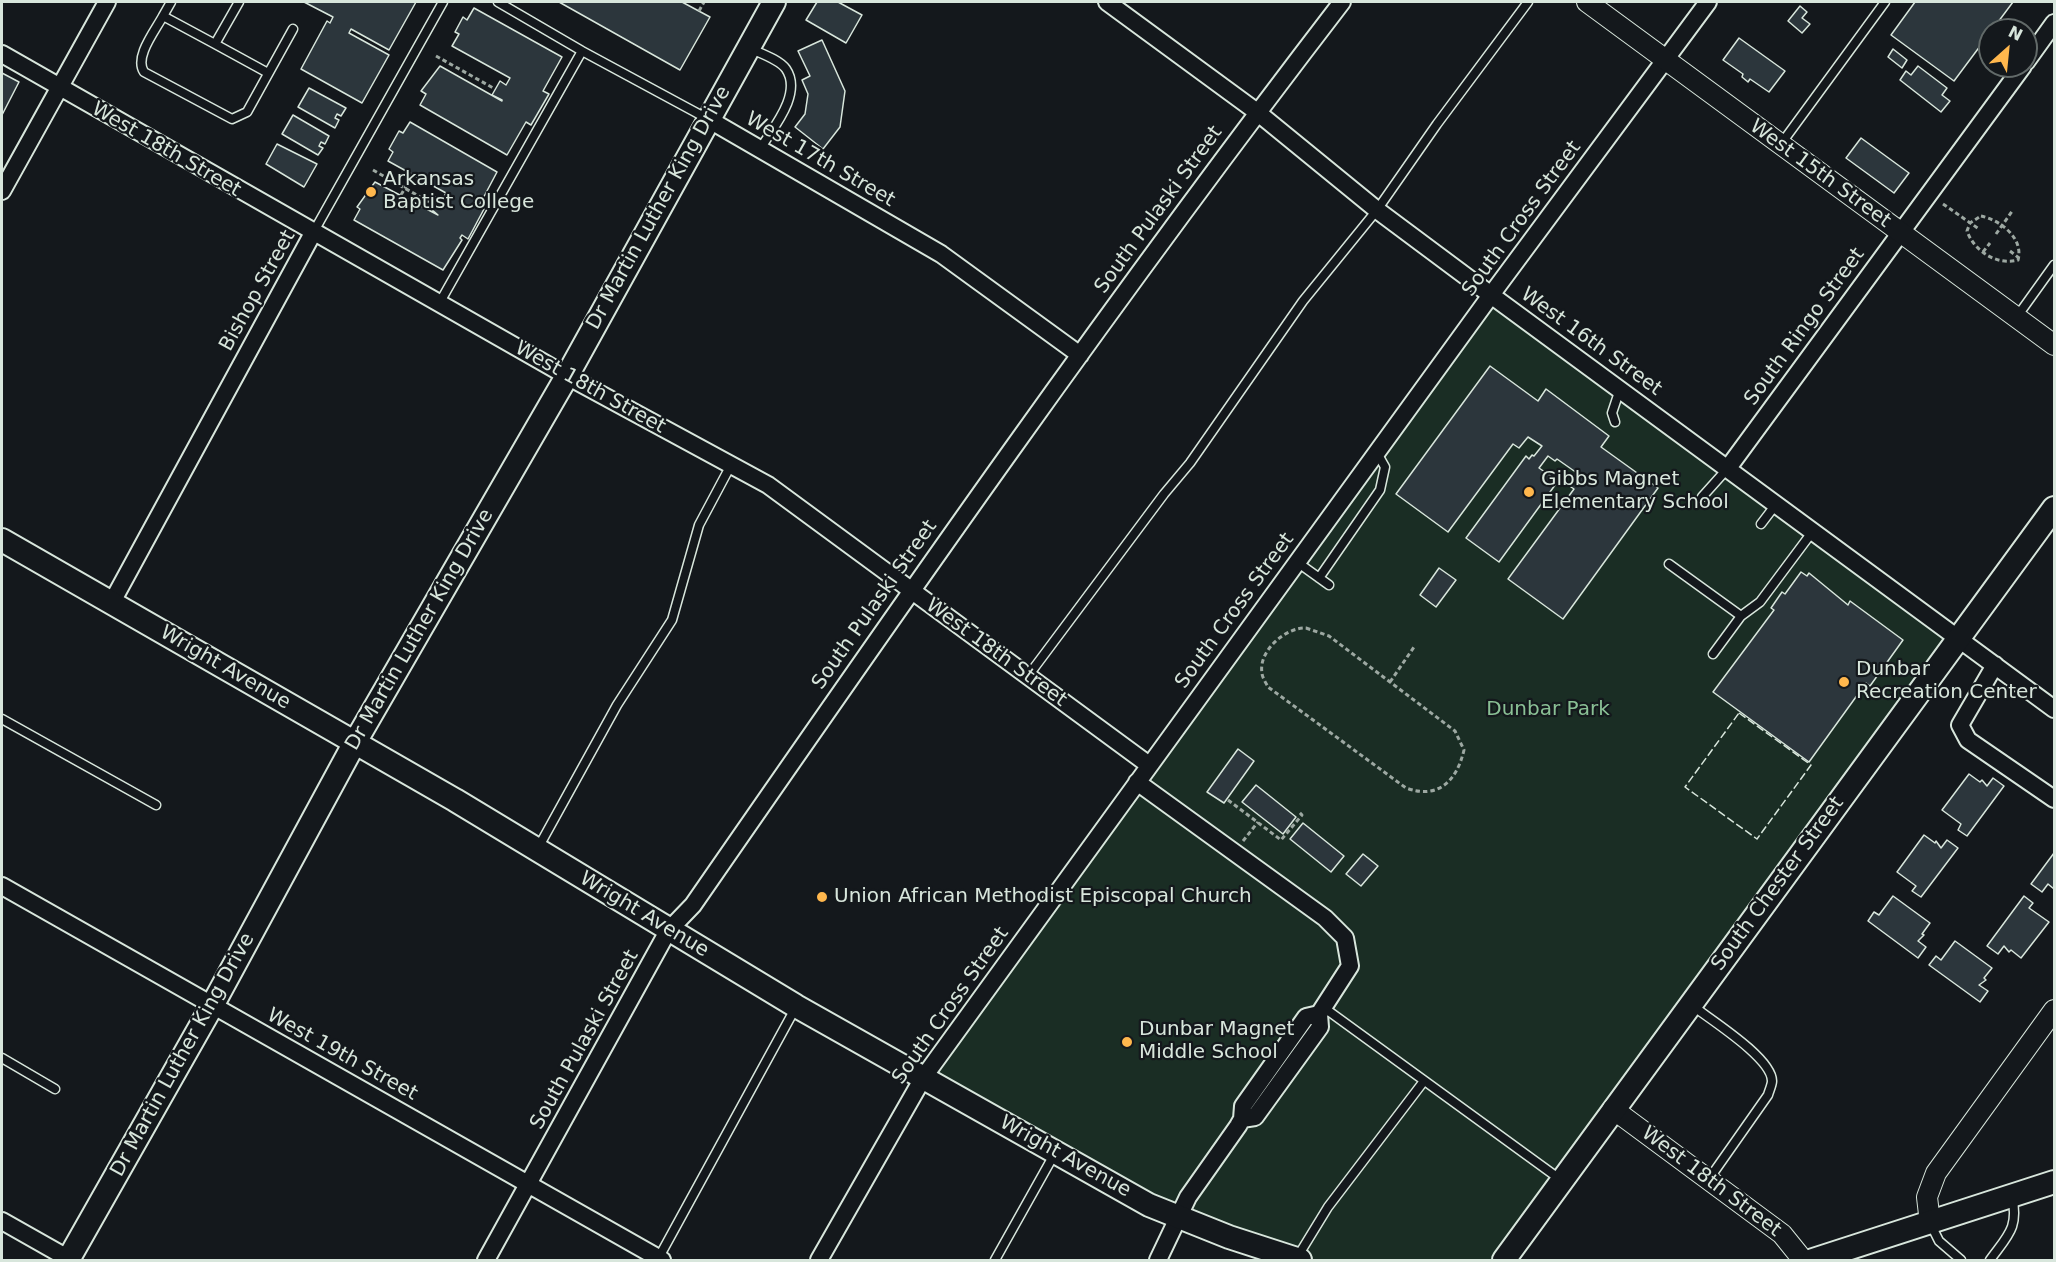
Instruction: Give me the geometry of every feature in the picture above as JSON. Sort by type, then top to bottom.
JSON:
[{"type":"main road","name":"Dr Martin Luther King Drive","points":[[69,1260],[212,1006],[354,744],[567,376],[774,2]]},
{"type":"main road","name":"South Chester Street","points":[[1504,1260],[2055,508]]},
{"type":"main road","name":"Wright Avenue","points":[[2,540],[537,849],[668,931],[796,1006],[1149,1205],[1298,1260]]},
{"type":"main road","points":[[1813,1260],[1849,1255],[1930,1223],[2055,1182]]},
{"type":"street","points":[[2,191],[107,2]]},
{"type":"street","name":"West 16th Street","points":[[1107,2],[1257,112],[1377,210],[2055,709]]},
{"type":"street","name":"South Pulaski Street","points":[[486,1260],[668,931],[693,905],[911,590],[1257,112],[1342,2]]},
{"type":"street","name":"West 15th Street","points":[[1587,2],[2055,345]]},
{"type":"street","name":"South Cross Street","points":[[819,1260],[923,1078],[1491,295],[1708,2]]},
{"type":"street","points":[[2038,46],[2055,23]]},
{"type":"street","name":"West 18th Street","points":[[2,54],[58,88],[440,302],[567,376],[768,485],[1149,765]]},
{"type":"street","name":"South Ringo Street","points":[[1728,468],[2014,78]]},
{"type":"street","name":"West 17th Street","points":[[708,119],[941,254],[1080,355]]},
{"type":"street","name":"Bishop Street","points":[[112,602],[314,233]]},
{"type":"street","points":[[1995,665],[1960,724],[1968,740],[2055,799]]},
{"type":"street","points":[[1137,782],[1325,918],[1345,938],[1350,966],[1321,1010],[1306,1017],[1243,1106],[1242,1119],[1177,1217],[1158,1260]]},
{"type":"street","name":"West 19th Street","points":[[2,886],[659,1260]]},
{"type":"street","points":[[1930,1223],[1927,1197],[1935,1173],[2055,1010]]},
{"type":"street","name":"West 18th Street","points":[[1613,1109],[1782,1234],[1803,1260]]},
{"type":"street","points":[[2,1221],[69,1260]]},
{"type":"lane","points":[[171,2],[141,58],[140,67],[144,72],[232,119],[247,112],[293,29]]},
{"type":"lane","points":[[215,44],[239,2]]},
{"type":"lane","name":"Bishop Street","points":[[314,233],[443,2]]},
{"type":"lane","name":"West 17th Street","points":[[498,2],[582,51],[708,119]]},
{"type":"lane","points":[[1028,676],[1164,494],[1190,463],[1304,301],[1377,210],[1437,124],[1528,2]]},
{"type":"lane","points":[[1780,145],[1885,2]]},
{"type":"lane","points":[[163,16],[268,73]]},
{"type":"lane","points":[[748,47],[785,67],[790,78],[790,91],[784,111],[760,149]]},
{"type":"lane","points":[[440,302],[582,51]]},
{"type":"lane","points":[[2016,318],[2055,265]]},
{"type":"lane","points":[[1616,422],[1612,413],[1620,389]]},
{"type":"lane","points":[[1319,578],[1380,490],[1385,467],[1377,453]]},
{"type":"lane","points":[[537,849],[623,694],[672,620],[699,525],[731,465]]},
{"type":"lane","points":[[1702,497],[1728,468]]},
{"type":"lane","points":[[1761,524],[1777,504]]},
{"type":"lane","points":[[1713,654],[1741,616],[1760,602],[1813,531]]},
{"type":"lane","points":[[1297,562],[1329,585]]},
{"type":"lane","points":[[1669,564],[1741,616]]},
{"type":"lane","points":[[2,719],[156,805]]},
{"type":"lane","points":[[1690,1004],[1760,1058],[1769,1069],[1772,1081],[1767,1095],[1709,1179]]},
{"type":"lane","points":[[659,1260],[796,1006]]},
{"type":"lane","points":[[1321,1010],[1562,1180]]},
{"type":"lane","points":[[2,1058],[55,1089]]},
{"type":"lane","points":[[1298,1260],[1322,1216],[1424,1081]]},
{"type":"lane","points":[[994,1260],[1056,1153]]},
{"type":"lane","points":[[1990,1260],[2013,1225],[2016,1216],[2012,1195]]},
{"type":"lane","points":[[1930,1223],[1939,1241],[1960,1260]]},
{"type":"path","points":[[699,11],[704,2]]},
{"type":"path","points":[[435,56],[495,89]]},
{"type":"path","points":[[373,170],[429,202]]},
{"type":"path","points":[[401,195],[412,176]]},
{"type":"path","points":[[1943,204],[1979,229]]},
{"type":"path","points":[[1996,234],[2013,210]]},
{"type":"path","points":[[1981,216],[2002,226],[2017,240],[2020,250],[2019,258],[2013,261],[2001,261],[1983,252],[1970,240],[1967,231],[1970,223],[1981,216]]},
{"type":"path","points":[[1983,252],[1990,243]]},
{"type":"path","points":[[2010,251],[2019,258]]},
{"type":"path","points":[[1306,628],[1329,636],[1390,682],[1455,731],[1464,750],[1459,769],[1440,789],[1419,793],[1406,788],[1268,687],[1261,672],[1265,657],[1280,637],[1292,629],[1306,628]]},
{"type":"path","points":[[1390,682],[1414,647]]},
{"type":"path","points":[[1228,800],[1281,840],[1302,814],[1298,811]]},
{"type":"path","points":[[1235,852],[1258,822]]},
{"type":"green space","name":"Dunbar Park","points":[[1491,295],[1960,638],[1504,1260],[1304,1260],[1177,1217],[923,1078]]},
{"type":"building","points":[[304,2],[416,2],[389,50],[351,29],[349,33],[389,55],[362,103],[301,69],[327,21],[330,23],[333,17]]},
{"type":"building","points":[[559,2],[682,2],[710,17],[680,70]]},
{"type":"building","points":[[817,2],[838,2],[862,15],[846,43],[806,20]]},
{"type":"building","points":[[1915,2],[2013,2],[2001,18],[1978,18],[1978,49],[1954,81],[1891,35]]},
{"type":"building","points":[[1800,6],[1807,12],[1802,18],[1810,24],[1802,33],[1788,21]]},
{"type":"building","points":[[474,8],[562,57],[543,91],[549,94],[531,125],[526,122],[507,155],[420,105],[426,94],[421,91],[440,66],[502,101],[492,95],[500,81],[506,85],[510,78],[452,46],[459,34],[455,32],[463,17],[467,20]]},
{"type":"building","points":[[1739,38],[1785,71],[1769,92],[1750,79],[1748,82],[1742,77],[1743,74],[1723,60]]},
{"type":"building","points":[[822,40],[845,91],[840,127],[823,149],[795,127],[805,114],[808,94],[802,80],[810,76],[798,51]]},
{"type":"building","points":[[1893,49],[1907,60],[1902,68],[1888,57]]},
{"type":"building","points":[[1918,66],[1947,88],[1942,95],[1950,101],[1941,112],[1900,80],[1906,71],[1911,75]]},
{"type":"building","points":[[2,73],[19,82],[2,115]]},
{"type":"building","points":[[309,88],[346,108],[341,116],[337,114],[335,118],[339,120],[335,128],[298,107]]},
{"type":"building","points":[[293,115],[329,136],[325,144],[321,142],[319,146],[323,148],[318,155],[282,134]]},
{"type":"building","points":[[410,122],[497,172],[479,206],[484,209],[468,239],[462,235],[460,238],[462,240],[443,270],[354,220],[360,209],[357,207],[375,182],[438,215],[430,208],[436,197],[442,200],[446,193],[388,161],[393,152],[389,149],[399,131],[403,133]]},
{"type":"building","points":[[1861,138],[1909,173],[1894,193],[1846,158]]},
{"type":"building","points":[[277,144],[317,164],[304,187],[266,164]]},
{"type":"building","points":[[1490,366],[1538,401],[1546,389],[1609,436],[1601,447],[1658,488],[1563,619],[1508,579],[1574,489],[1568,485],[1577,473],[1557,459],[1555,461],[1548,456],[1539,468],[1558,481],[1499,562],[1466,538],[1526,456],[1529,459],[1532,455],[1534,456],[1542,446],[1528,437],[1519,448],[1513,444],[1448,532],[1396,494]]},
{"type":"building","points":[[1439,568],[1456,580],[1436,607],[1420,595]]},
{"type":"building","points":[[1801,572],[1807,576],[1809,573],[1848,605],[1850,601],[1903,640],[1870,686],[1866,683],[1809,762],[1713,692],[1774,610],[1771,608],[1782,592],[1785,594]]},
{"type":"building","points":[[1238,749],[1254,761],[1224,803],[1207,792]]},
{"type":"building","points":[[1969,774],[1980,782],[1982,780],[1987,786],[1993,778],[2004,786],[1967,836],[1958,830],[1961,824],[1942,810]]},
{"type":"building","points":[[1256,785],[1296,817],[1283,834],[1242,802]]},
{"type":"building","points":[[1303,823],[1344,856],[1331,872],[1290,839]]},
{"type":"building","points":[[1924,835],[1935,843],[1936,841],[1941,848],[1947,840],[1958,848],[1921,897],[1912,891],[1916,886],[1897,872]]},
{"type":"building","points":[[2054,853],[2054,889],[2048,884],[2042,892],[2031,884]]},
{"type":"building","points":[[1363,854],[1378,866],[1361,886],[1346,874]]},
{"type":"building","points":[[1893,896],[1930,923],[1918,941],[1926,947],[1918,958],[1868,921],[1874,912],[1879,915]]},
{"type":"building","points":[[2024,896],[2033,903],[2029,908],[2049,922],[2021,958],[2011,950],[2009,952],[2004,946],[1998,954],[1987,946]]},
{"type":"building","points":[[1955,941],[1992,968],[1984,978],[1986,980],[1979,985],[1988,991],[1980,1002],[1929,965],[1936,956],[1941,960]]},
{"type":"fence","points":[[1739,713],[1811,765],[1757,839],[1685,787],[1739,713]]},
{"type":"place","name":"Arkansas Baptist College","points":[[371,192]]},
{"type":"place","name":"Gibbs Magnet Elementary School","points":[[1529,492]]},
{"type":"place","name":"Dunbar Recreation Center","points":[[1844,682]]},
{"type":"place","name":"Union African Methodist Episcopal Church","points":[[822,897]]},
{"type":"place","name":"Dunbar Magnet Middle School","points":[[1127,1042]]}]
